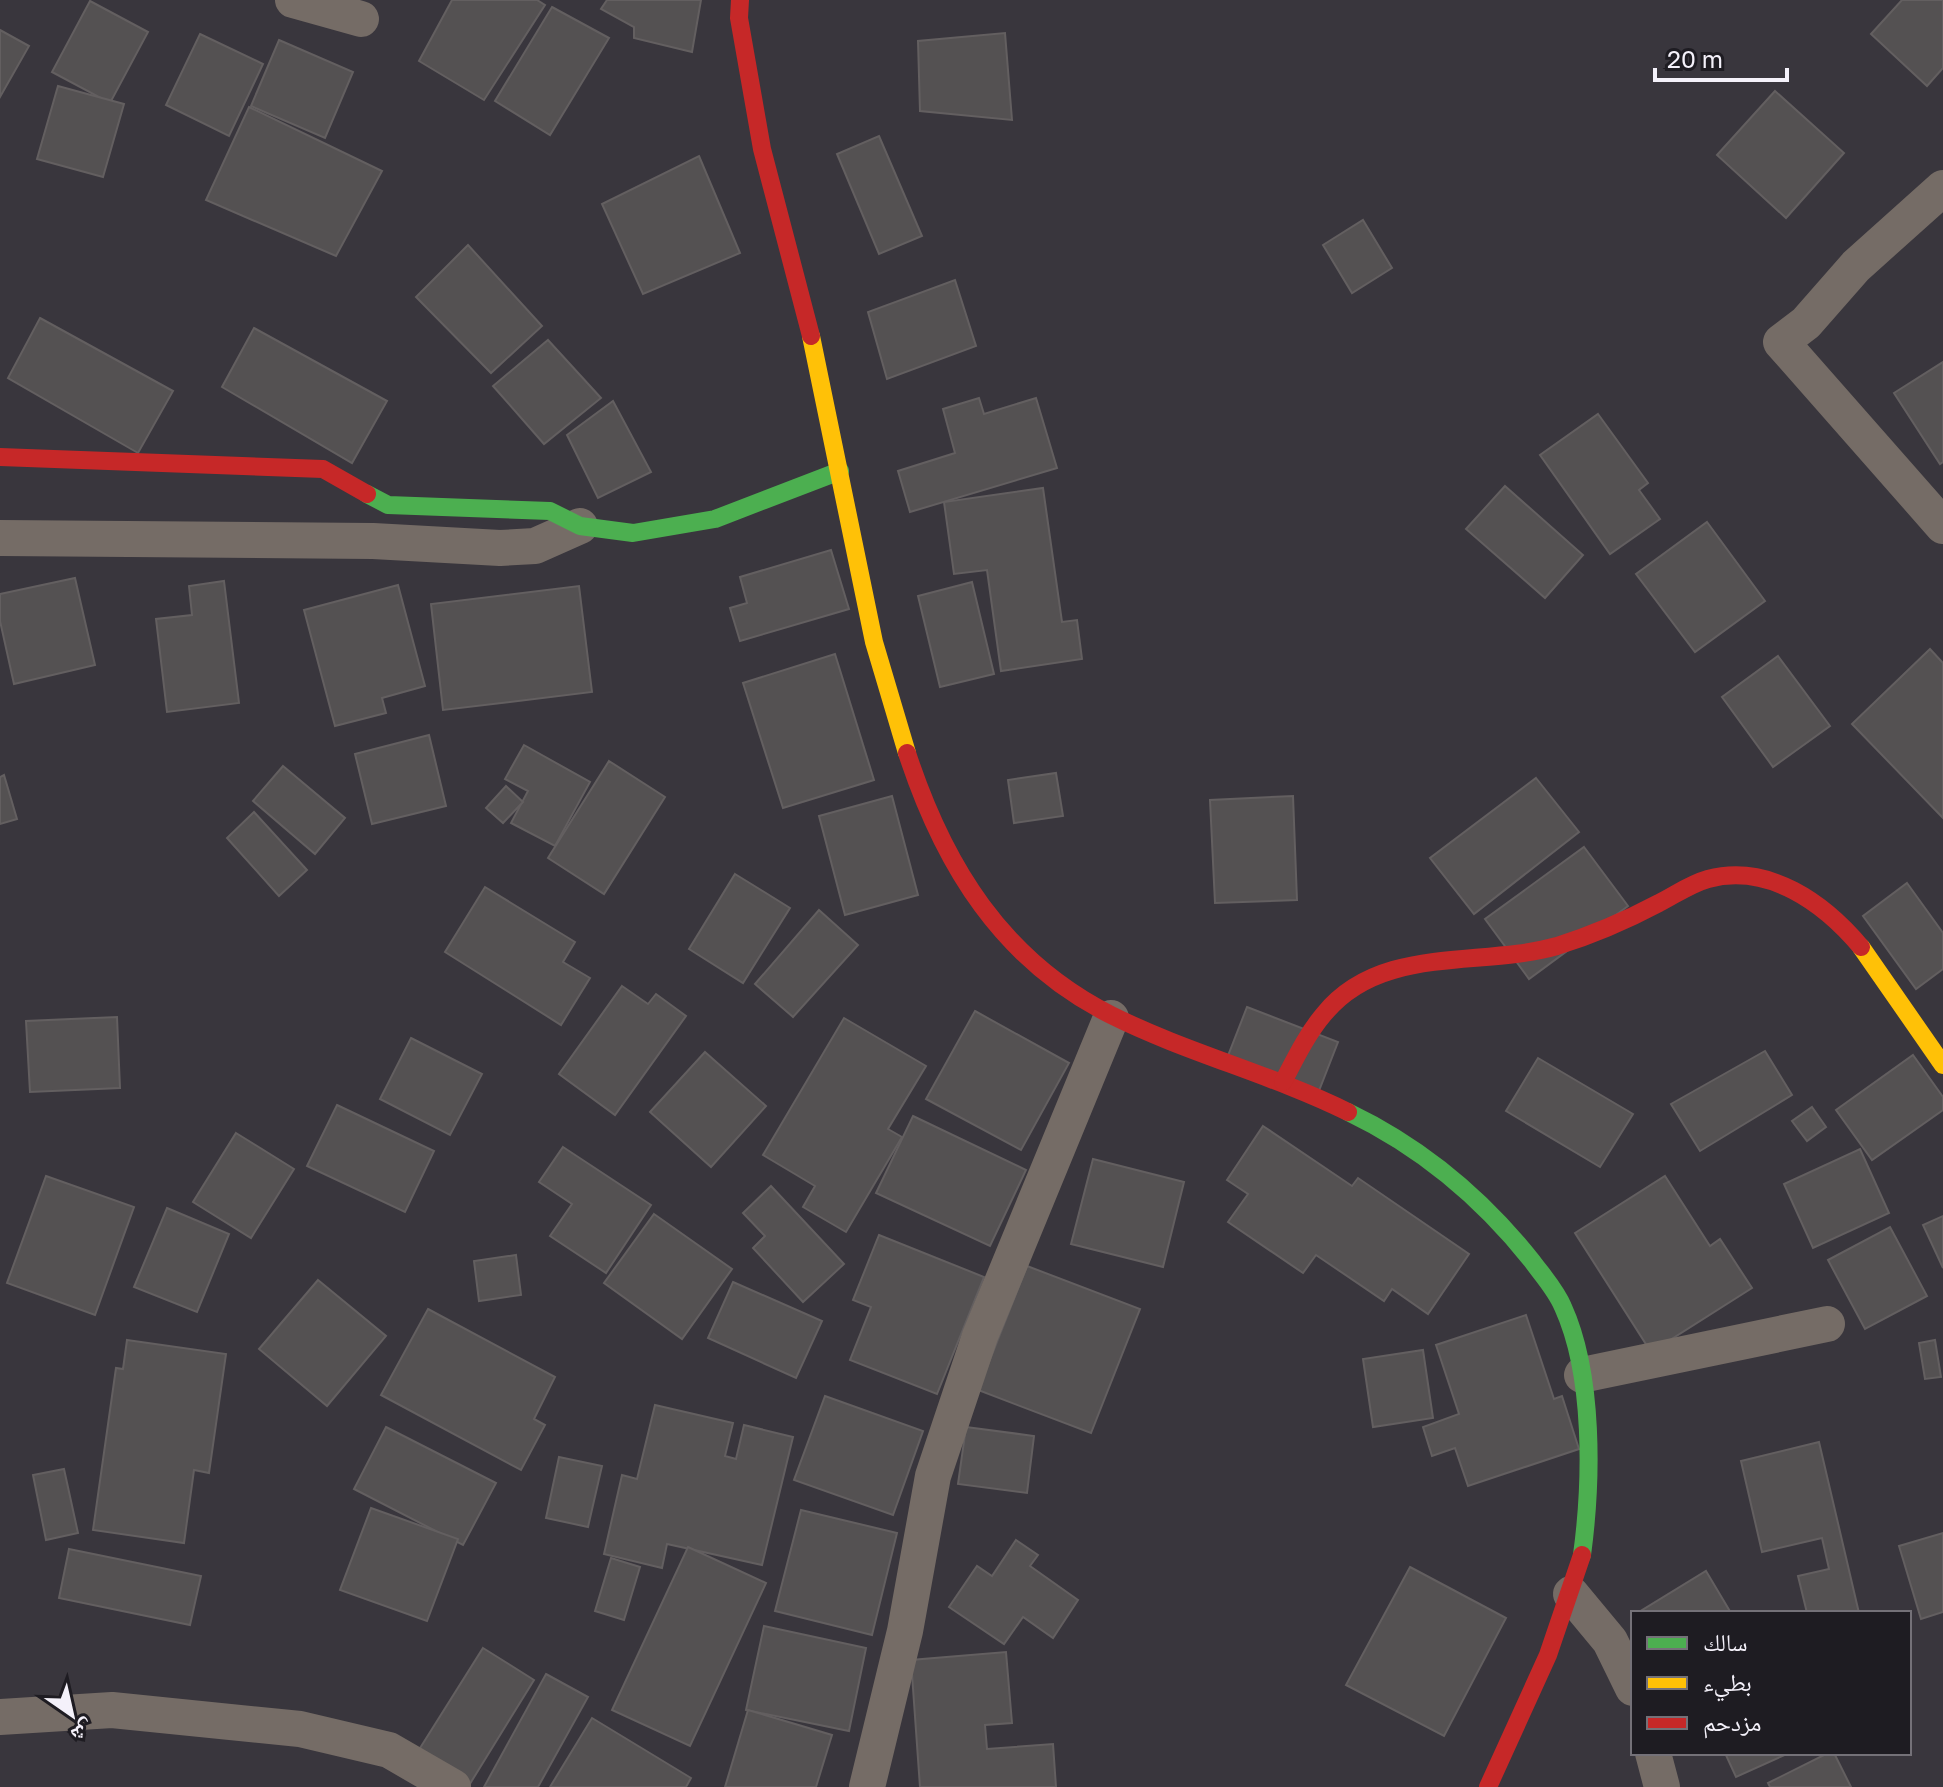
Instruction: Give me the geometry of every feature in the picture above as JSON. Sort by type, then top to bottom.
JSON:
[{"type":"street","points":[[293,0],[361,19]]},
{"type":"street","points":[[740,0],[739,18],[765,164],[803,298],[898,734],[934,824],[971,894],[1003,937],[1041,972],[1111,1018],[1283,1082],[1397,1137],[1456,1179],[1509,1228],[1564,1307],[1582,1375],[1587,1467],[1582,1559],[1540,1682],[1488,1787]]},
{"type":"street","points":[[1943,188],[1856,266],[1806,323],[1781,342],[1943,526]]},
{"type":"street","points":[[0,457],[323,469],[388,505],[550,511],[580,526],[633,533],[715,519],[840,471]]},
{"type":"street","points":[[0,538],[373,541],[500,548],[535,546],[580,526]]},
{"type":"street","points":[[1283,1082],[1312,1030],[1336,999],[1361,983],[1393,970],[1432,962],[1487,958],[1554,947],[1611,926],[1714,877],[1769,882],[1795,890],[1826,912],[1859,948],[1943,1065]]},
{"type":"street","points":[[867,1787],[905,1631],[933,1476],[980,1336],[1111,1018]]},
{"type":"street","points":[[1582,1375],[1827,1324]]},
{"type":"street","points":[[1571,1594],[1610,1641],[1631,1684]]},
{"type":"street","points":[[0,1717],[112,1710],[300,1729],[389,1750],[453,1787]]},
{"type":"street","points":[[1654,1755],[1662,1787]]},
{"type":"building","points":[[452,0],[537,0],[545,5],[484,100],[419,61]]},
{"type":"building","points":[[607,0],[701,0],[692,52],[634,38],[634,27],[601,9]]},
{"type":"building","points":[[1902,0],[1943,0],[1943,68],[1927,86],[1871,34]]},
{"type":"building","points":[[90,1],[148,32],[110,103],[52,72]]},
{"type":"building","points":[[552,7],[609,38],[550,135],[495,101]]},
{"type":"building","points":[[0,30],[29,46],[0,97]]},
{"type":"building","points":[[1005,33],[1012,120],[920,111],[918,41]]},
{"type":"building","points":[[200,34],[263,64],[229,136],[166,105]]},
{"type":"building","points":[[279,40],[353,72],[325,138],[251,106]]},
{"type":"building","points":[[58,86],[124,104],[103,177],[37,159]]},
{"type":"building","points":[[1775,91],[1844,153],[1786,218],[1717,155]]},
{"type":"building","points":[[249,107],[382,171],[336,256],[206,200]]},
{"type":"building","points":[[879,136],[922,236],[879,254],[837,154]]},
{"type":"building","points":[[699,156],[740,253],[643,294],[602,204]]},
{"type":"building","points":[[1363,220],[1392,268],[1352,293],[1323,245]]},
{"type":"building","points":[[468,245],[542,326],[491,373],[416,297]]},
{"type":"building","points":[[955,280],[976,346],[887,379],[868,312]]},
{"type":"building","points":[[40,318],[173,391],[138,453],[8,378]]},
{"type":"building","points":[[254,328],[387,401],[352,463],[222,387]]},
{"type":"building","points":[[548,340],[601,398],[544,444],[493,386]]},
{"type":"building","points":[[1943,362],[1943,462],[1940,464],[1894,393]]},
{"type":"building","points":[[979,398],[984,414],[1036,398],[1057,468],[910,512],[898,471],[955,453],[943,409]]},
{"type":"building","points":[[613,401],[651,472],[598,498],[567,435]]},
{"type":"building","points":[[1598,414],[1648,483],[1639,490],[1660,519],[1610,554],[1540,455]]},
{"type":"building","points":[[1505,486],[1583,555],[1545,598],[1466,529]]},
{"type":"building","points":[[1043,488],[1062,622],[1077,620],[1082,659],[1001,671],[987,570],[954,574],[944,502]]},
{"type":"building","points":[[1707,522],[1765,601],[1695,652],[1636,574]]},
{"type":"building","points":[[831,550],[849,609],[740,641],[730,608],[747,603],[740,577]]},
{"type":"building","points":[[75,578],[95,665],[14,684],[0,621],[0,594]]},
{"type":"building","points":[[224,581],[239,703],[167,712],[156,619],[192,615],[189,586]]},
{"type":"building","points":[[972,582],[994,674],[940,687],[918,596]]},
{"type":"building","points":[[398,585],[425,686],[382,698],[386,713],[335,726],[304,610]]},
{"type":"building","points":[[579,586],[592,692],[443,710],[431,604]]},
{"type":"building","points":[[1930,649],[1943,663],[1943,818],[1852,724]]},
{"type":"building","points":[[835,654],[874,780],[783,808],[743,683]]},
{"type":"building","points":[[1778,656],[1830,726],[1773,767],[1722,697]]},
{"type":"building","points":[[429,735],[446,806],[372,824],[355,754]]},
{"type":"building","points":[[524,745],[590,782],[555,846],[511,823],[528,791],[505,779]]},
{"type":"building","points":[[609,761],[665,797],[604,894],[548,858]]},
{"type":"building","points":[[283,766],[345,818],[315,854],[253,801]]},
{"type":"building","points":[[1056,773],[1063,816],[1014,823],[1008,780]]},
{"type":"building","points":[[4,775],[17,819],[0,824],[0,777]]},
{"type":"building","points":[[1536,778],[1579,832],[1474,914],[1430,858]]},
{"type":"building","points":[[506,786],[523,802],[503,823],[486,808]]},
{"type":"building","points":[[892,796],[918,895],[845,915],[819,816]]},
{"type":"building","points":[[1293,796],[1297,900],[1215,903],[1210,800]]},
{"type":"building","points":[[254,812],[307,870],[279,896],[227,838]]},
{"type":"building","points":[[1584,847],[1628,906],[1529,979],[1485,919]]},
{"type":"building","points":[[735,874],[790,908],[743,983],[689,949]]},
{"type":"building","points":[[1907,883],[1943,933],[1943,969],[1916,989],[1863,916]]},
{"type":"building","points":[[485,887],[575,942],[563,962],[590,978],[561,1025],[445,952]]},
{"type":"building","points":[[819,910],[858,945],[793,1017],[755,984]]},
{"type":"building","points":[[622,986],[648,1004],[656,994],[686,1016],[615,1115],[559,1074]]},
{"type":"building","points":[[1247,1007],[1338,1042],[1315,1101],[1224,1066]]},
{"type":"building","points":[[975,1011],[1069,1063],[1021,1150],[926,1099]]},
{"type":"building","points":[[117,1017],[120,1088],[30,1092],[26,1021]]},
{"type":"building","points":[[844,1018],[926,1066],[888,1129],[902,1137],[846,1232],[803,1207],[815,1186],[763,1155]]},
{"type":"building","points":[[411,1038],[482,1074],[450,1135],[380,1099]]},
{"type":"building","points":[[1765,1051],[1792,1095],[1700,1151],[1671,1104]]},
{"type":"building","points":[[705,1052],[766,1106],[711,1167],[650,1112]]},
{"type":"building","points":[[1913,1055],[1943,1097],[1943,1110],[1872,1160],[1836,1110]]},
{"type":"building","points":[[1538,1058],[1633,1114],[1600,1167],[1506,1111]]},
{"type":"building","points":[[337,1105],[434,1151],[405,1212],[307,1166]]},
{"type":"building","points":[[1812,1107],[1826,1127],[1807,1141],[1792,1121]]},
{"type":"building","points":[[913,1116],[1026,1170],[990,1246],[876,1193]]},
{"type":"building","points":[[1263,1126],[1352,1186],[1358,1178],[1469,1254],[1428,1314],[1392,1289],[1384,1301],[1316,1255],[1303,1273],[1228,1222],[1248,1194],[1227,1180]]},
{"type":"building","points":[[236,1133],[294,1169],[251,1238],[193,1202]]},
{"type":"building","points":[[563,1147],[651,1205],[606,1273],[550,1236],[572,1204],[539,1182]]},
{"type":"building","points":[[1860,1149],[1889,1213],[1813,1248],[1784,1184]]},
{"type":"building","points":[[1093,1159],[1184,1182],[1163,1267],[1071,1244]]},
{"type":"building","points":[[46,1176],[134,1207],[95,1315],[7,1283]]},
{"type":"building","points":[[1665,1176],[1710,1246],[1720,1239],[1752,1288],[1651,1352],[1575,1233]]},
{"type":"building","points":[[771,1186],[844,1264],[803,1302],[753,1248],[765,1236],[743,1213]]},
{"type":"building","points":[[167,1208],[229,1234],[197,1312],[134,1287]]},
{"type":"building","points":[[654,1214],[732,1269],[682,1339],[604,1283]]},
{"type":"building","points":[[1943,1216],[1943,1268],[1923,1225]]},
{"type":"building","points":[[1890,1227],[1927,1296],[1865,1329],[1828,1260]]},
{"type":"building","points":[[879,1235],[984,1277],[937,1394],[850,1360],[871,1307],[853,1300]]},
{"type":"building","points":[[516,1255],[521,1295],[479,1301],[474,1261]]},
{"type":"building","points":[[1027,1266],[1140,1309],[1091,1433],[978,1390]]},
{"type":"building","points":[[318,1280],[386,1336],[327,1406],[259,1349]]},
{"type":"building","points":[[733,1282],[822,1321],[796,1378],[708,1338]]},
{"type":"building","points":[[428,1309],[555,1377],[534,1419],[545,1425],[521,1470],[381,1395]]},
{"type":"building","points":[[1526,1315],[1554,1399],[1562,1396],[1579,1449],[1468,1486],[1455,1448],[1432,1456],[1423,1427],[1459,1414],[1436,1345]]},
{"type":"building","points":[[127,1340],[226,1354],[209,1473],[194,1470],[184,1543],[93,1530],[116,1368],[123,1369]]},
{"type":"building","points":[[1935,1340],[1941,1377],[1925,1379],[1919,1343]]},
{"type":"building","points":[[1423,1350],[1433,1418],[1373,1427],[1363,1359]]},
{"type":"building","points":[[825,1396],[923,1431],[893,1515],[794,1480]]},
{"type":"building","points":[[655,1405],[733,1423],[725,1456],[736,1459],[744,1425],[793,1437],[762,1565],[667,1544],[662,1568],[604,1554],[622,1475],[637,1479]]},
{"type":"building","points":[[386,1427],[496,1483],[463,1545],[354,1489]]},
{"type":"building","points":[[966,1427],[1034,1436],[1027,1493],[958,1484]]},
{"type":"building","points":[[1819,1442],[1859,1611],[1807,1611],[1798,1576],[1829,1569],[1822,1538],[1762,1552],[1741,1461]]},
{"type":"building","points":[[559,1457],[602,1466],[588,1527],[546,1518]]},
{"type":"building","points":[[64,1469],[78,1533],[46,1540],[33,1475]]},
{"type":"building","points":[[371,1508],[458,1539],[427,1621],[340,1590]]},
{"type":"building","points":[[801,1510],[897,1533],[872,1635],[775,1611]]},
{"type":"building","points":[[1943,1533],[1943,1612],[1921,1619],[1899,1546]]},
{"type":"building","points":[[1016,1540],[1038,1555],[1030,1566],[1078,1600],[1053,1638],[1023,1617],[1004,1644],[949,1607],[977,1566],[992,1576]]},
{"type":"building","points":[[688,1547],[766,1583],[690,1746],[612,1710]]},
{"type":"building","points":[[69,1549],[201,1576],[190,1625],[59,1598]]},
{"type":"building","points":[[611,1558],[640,1567],[624,1620],[595,1611]]},
{"type":"building","points":[[1410,1567],[1506,1618],[1444,1736],[1346,1685]]},
{"type":"building","points":[[1706,1571],[1730,1611],[1641,1611]]},
{"type":"building","points":[[764,1626],[866,1648],[849,1731],[746,1710]]},
{"type":"building","points":[[483,1648],[534,1680],[468,1787],[410,1764]]},
{"type":"building","points":[[1006,1652],[1012,1723],[985,1725],[987,1749],[1053,1744],[1056,1787],[920,1787],[911,1660]]},
{"type":"building","points":[[546,1674],[588,1697],[538,1787],[484,1787]]},
{"type":"building","points":[[748,1710],[832,1735],[816,1787],[725,1787]]},
{"type":"building","points":[[592,1718],[691,1778],[686,1787],[550,1787]]},
{"type":"building","points":[[1726,1755],[1785,1755],[1736,1777]]},
{"type":"building","points":[[1824,1755],[1835,1755],[1851,1787],[1770,1787],[1768,1783]]},
{"type":"traffic: fast","points":[[367,494],[388,505],[550,511],[580,526],[633,533],[715,519],[840,471]]},
{"type":"traffic: fast","points":[[1348,1112],[1401,1141],[1471,1195],[1513,1238],[1560,1301],[1573,1334],[1580,1364],[1588,1429],[1588,1495],[1582,1555]]},
{"type":"traffic: slow","points":[[811,336],[874,642],[907,753]]},
{"type":"traffic: slow","points":[[1861,947],[1943,1065]]},
{"type":"traffic: jam","points":[[740,0],[739,18],[762,149],[811,336]]},
{"type":"traffic: jam","points":[[0,457],[323,469],[367,494]]},
{"type":"traffic: jam","points":[[907,753],[939,834],[959,871],[1008,938],[1038,967],[1072,993],[1140,1029],[1348,1112]]},
{"type":"traffic: jam","points":[[1283,1082],[1324,1014],[1347,992],[1374,977],[1433,962],[1557,946],[1622,921],[1708,879],[1752,877],[1794,890],[1830,916],[1861,947]]},
{"type":"traffic: jam","points":[[1488,1787],[1548,1655],[1582,1555]]}]
